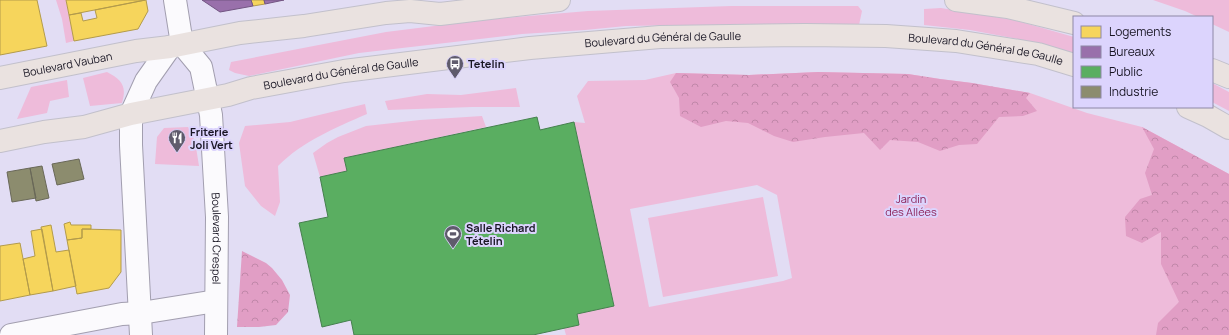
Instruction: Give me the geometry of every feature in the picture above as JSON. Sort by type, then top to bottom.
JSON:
[{"type":"main road","name":"Boulevard Vauban","points":[[0,78],[240,33],[304,26],[386,13],[410,11],[440,14],[559,0]]},
{"type":"main road","points":[[956,0],[1008,7],[1073,23]]},
{"type":"main road","name":"Boulevard du Général de Gaulle","points":[[0,141],[44,132],[84,127],[131,114],[228,95],[251,88],[344,71],[530,48],[660,37],[805,35],[886,36],[948,40],[1038,54],[1073,65]]},
{"type":"main road","points":[[1213,70],[1229,77]]},
{"type":"main road","points":[[1190,108],[1229,128]]},
{"type":"street","points":[[141,335],[131,145],[131,114],[146,81],[176,46],[175,0]]},
{"type":"street","name":"Boulevard Crespel","points":[[176,46],[201,67],[211,115],[217,217],[216,335]]},
{"type":"street","points":[[11,335],[122,314],[141,313],[216,301]]},
{"type":"green space","points":[[56,0],[66,0],[74,41],[66,43],[62,19]]},
{"type":"green space","points":[[1153,0],[1229,0],[1229,32],[1213,24],[1213,16],[1196,16]]},
{"type":"green space","points":[[731,6],[858,6],[862,11],[859,25],[626,26],[522,34],[359,53],[249,76],[229,70],[231,62],[386,32],[482,20],[588,11]]},
{"type":"green space","points":[[941,8],[1014,20],[1073,37],[1073,53],[1023,40],[970,30],[924,25],[924,9]]},
{"type":"green space","points":[[107,72],[122,84],[124,92],[122,103],[90,106],[83,78]]},
{"type":"green space","name":"Jardin des Allées","points":[[818,72],[908,74],[1030,93],[1087,113],[1142,127],[1229,174],[1229,335],[566,335],[564,328],[579,325],[577,314],[614,305],[574,122],[585,123],[577,96],[588,81],[645,80],[676,73],[749,75]],"holes":[[[757,185],[777,195],[792,278],[649,307],[630,209]]]},
{"type":"green space","points":[[818,72],[908,74],[1030,93],[1026,98],[1037,111],[1023,116],[999,117],[977,144],[959,145],[940,151],[918,142],[890,140],[880,150],[864,133],[793,142],[774,136],[748,123],[726,121],[701,127],[680,116],[679,98],[670,82],[676,73],[749,75]]},
{"type":"green space","points":[[67,80],[69,97],[50,101],[47,113],[17,119],[31,87]]},
{"type":"green space","points":[[1213,84],[1229,92],[1229,111],[1213,103]]},
{"type":"green space","points":[[516,88],[520,107],[388,110],[385,101],[427,94],[461,95]]},
{"type":"green space","points":[[365,104],[367,114],[331,130],[309,142],[278,166],[280,202],[275,216],[261,206],[245,186],[239,143],[245,126],[290,122]]},
{"type":"green space","points":[[482,116],[486,127],[344,158],[347,171],[320,177],[313,153],[338,137],[366,126],[420,120]]},
{"type":"green space","points":[[188,127],[195,141],[199,166],[155,164],[157,137],[164,128]]},
{"type":"green space","points":[[1142,127],[1229,174],[1229,335],[1156,335],[1158,323],[1179,302],[1161,264],[1161,232],[1142,243],[1126,236],[1125,217],[1140,199],[1152,195],[1145,173],[1154,149]]},
{"type":"green space","points":[[763,197],[778,276],[663,297],[648,218]]},
{"type":"green space","points":[[242,251],[266,263],[272,268],[282,280],[290,295],[288,312],[276,325],[237,327]]},
{"type":"building: Logements","points":[[0,0],[37,0],[47,46],[0,55]]},
{"type":"building: Logements","points":[[66,0],[145,0],[69,15]]},
{"type":"building: Logements","points":[[146,0],[148,11],[138,29],[74,41],[69,15],[81,13],[83,21],[97,18],[95,10]]},
{"type":"building: Logements","points":[[251,0],[264,0],[265,4],[253,6]]},
{"type":"building: Logements","points":[[70,222],[71,225],[91,225],[91,229],[82,229],[82,238],[67,240],[64,224]]},
{"type":"building: Logements","points":[[51,225],[56,252],[69,250],[76,286],[53,291],[41,227]]},
{"type":"building: Logements","points":[[42,229],[53,291],[30,295],[23,259],[35,256],[31,231]]},
{"type":"building: Logements","points":[[82,229],[121,230],[121,272],[109,288],[77,294],[67,240],[82,238]]},
{"type":"building: Logements","points":[[20,243],[30,295],[0,301],[0,246]]},
{"type":"building: Bureaux","points":[[202,0],[251,0],[253,6],[220,12]]},
{"type":"building: Bureaux","points":[[264,0],[284,0],[265,4]]},
{"type":"building: Public","name":"Salle Richard Tételin","points":[[537,117],[540,130],[574,122],[614,306],[577,314],[579,325],[533,335],[354,335],[351,320],[322,327],[299,223],[328,217],[320,177],[347,171],[344,158]]},
{"type":"building: Industrie","points":[[79,159],[84,179],[57,185],[52,164]]},
{"type":"building: Industrie","points":[[42,166],[49,198],[36,201],[30,168]]},
{"type":"building: Industrie","points":[[30,168],[36,198],[12,202],[7,172]]},
{"type":"place","name":"Tetelin","points":[[455,79]]},
{"type":"place","name":"Friterie Joli Vert","points":[[177,153]]},
{"type":"place","name":"Salle Richard Tételin","points":[[453,249]]}]
